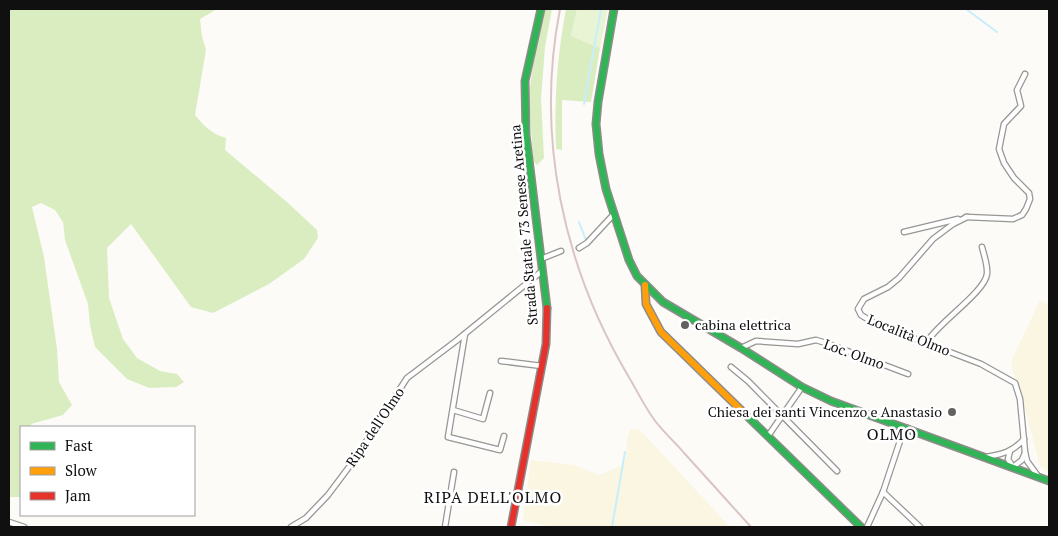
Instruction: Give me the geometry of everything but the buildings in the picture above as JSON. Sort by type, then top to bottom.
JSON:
[{"type":"main road","name":"Strada Statale 73 Senese Aretina","points":[[512,527],[546,344],[548,312],[526,135],[525,82],[541,9]]},
{"type":"main road","points":[[614,9],[596,124],[606,189],[629,260],[637,276],[645,286],[663,302],[802,386],[831,400],[1049,481]]},
{"type":"main road","points":[[645,286],[644,292],[648,311],[661,332],[861,527]]},
{"type":"street","points":[[904,232],[966,217],[1013,219],[1022,216],[1030,198],[1029,193],[1014,178],[1004,163],[999,149],[1004,124],[1021,106],[1017,90],[1025,74]]},
{"type":"street","points":[[579,248],[587,243],[614,214]]},
{"type":"street","name":"Località Olmo","points":[[966,217],[933,239],[898,278],[888,287],[864,300],[858,309],[861,315],[874,324],[981,364],[1016,383],[1020,399],[1024,439]]},
{"type":"street","points":[[926,343],[932,334],[978,292],[987,275],[982,247]]},
{"type":"street","points":[[541,259],[561,251]]},
{"type":"street","name":"Ripa dell'Olmo","points":[[291,527],[306,518],[328,495],[355,459],[407,378],[542,272]]},
{"type":"street","points":[[465,334],[448,437],[500,450],[504,436]]},
{"type":"street","name":"Loc. Olmo","points":[[742,348],[756,341],[798,344],[816,340],[908,374]]},
{"type":"street","points":[[501,361],[542,366]]},
{"type":"street","points":[[731,367],[748,381],[837,471]]},
{"type":"street","points":[[768,436],[802,386]]},
{"type":"street","points":[[453,410],[482,419],[490,393]]},
{"type":"street","points":[[867,527],[900,441],[908,428]]},
{"type":"street","points":[[986,457],[1010,452],[1024,439]]},
{"type":"street","points":[[1024,439],[1027,461],[1039,477]]},
{"type":"street","points":[[1010,452],[1008,459],[1012,467],[1022,460],[1025,452]]},
{"type":"street","points":[[446,527],[454,472]]},
{"type":"street","points":[[882,492],[920,527]]},
{"type":"street","points":[[9,522],[24,527]]},
{"type":"shaded area","points":[[1040,300],[1049,305],[1049,472],[1040,466],[1019,385],[1013,373],[1011,362]]},
{"type":"shaded area","points":[[630,429],[640,430],[730,527],[551,527],[523,520],[531,460],[574,465],[599,475],[621,466],[626,458],[627,439]]},
{"type":"green space","points":[[9,9],[217,9],[200,19],[206,50],[195,115],[217,135],[226,138],[225,150],[317,230],[318,238],[304,259],[269,284],[213,313],[191,307],[131,224],[107,248],[109,298],[123,339],[137,358],[160,371],[177,374],[184,382],[176,387],[149,388],[127,379],[95,347],[88,304],[65,240],[63,222],[55,210],[41,203],[32,207],[44,257],[57,349],[59,382],[72,405],[63,415],[31,424],[32,426],[20,426],[20,497],[9,497]]},
{"type":"green space","points":[[545,9],[552,9],[545,47],[541,99],[544,158],[537,165],[533,161],[529,94],[534,58]]},
{"type":"green space","points":[[566,9],[577,9],[571,36],[600,48],[591,102],[562,100],[562,150],[556,149],[555,113],[558,61]]},
{"type":"green space","points":[[577,9],[608,9],[600,48],[571,36]]},
{"type":"waterway","points":[[584,104],[601,9]]},
{"type":"waterway","points":[[966,9],[997,32]]},
{"type":"waterway","points":[[579,222],[586,240]]},
{"type":"waterway","points":[[612,527],[625,452]]},
{"type":"railway","points":[[560,9],[553,57],[551,105],[553,153],[560,200],[587,292],[607,336],[653,418],[751,527]]},
{"type":"traffic: fast","points":[[541,9],[525,81],[526,135],[547,308]]},
{"type":"traffic: fast","points":[[614,9],[596,124],[599,154],[606,189],[629,260],[637,276],[663,302],[802,387],[831,401],[1049,481]]},
{"type":"traffic: fast","points":[[742,411],[861,527]]},
{"type":"traffic: slow","points":[[645,285],[646,304],[661,332],[742,411]]},
{"type":"traffic: jam","points":[[511,527],[546,344],[547,308]]},
{"type":"place","name":"cabina elettrica","points":[[685,325]]},
{"type":"place","name":"Chiesa dei santi Vincenzo e Anastasio","points":[[952,412]]},
{"type":"district","name":"OLMO","points":[[892,434]]},
{"type":"district","name":"RIPA DELL'OLMO","points":[[493,497]]}]
